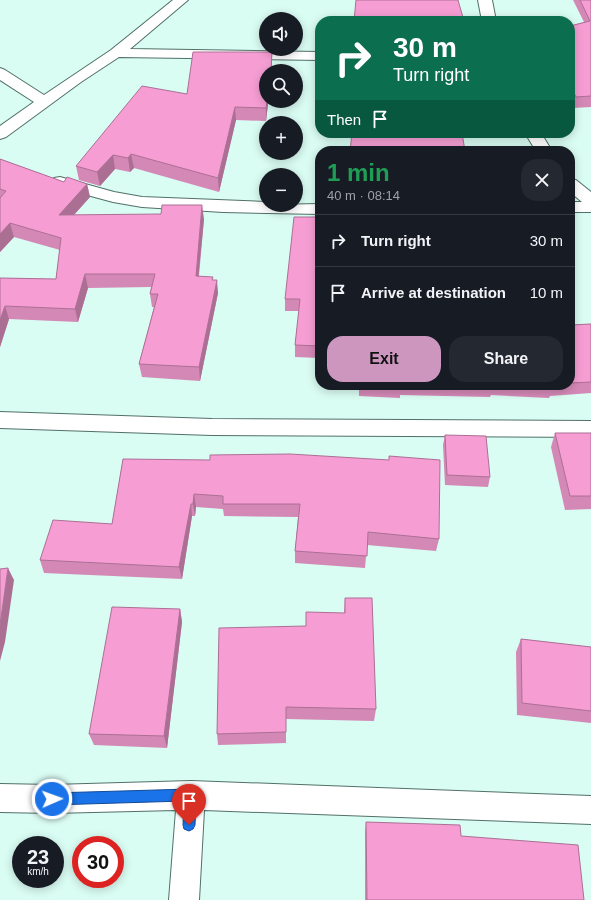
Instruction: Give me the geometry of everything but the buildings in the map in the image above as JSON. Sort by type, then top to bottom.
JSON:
[{"type":"street","points":[[0,134],[116,53],[181,0]]},
{"type":"street","points":[[485,0],[488,16]]},
{"type":"street","points":[[116,53],[315,56]]},
{"type":"street","points":[[0,72],[44,102]]},
{"type":"street","points":[[46,177],[113,197],[142,202],[223,207],[315,209]]},
{"type":"street","points":[[575,188],[591,200]]},
{"type":"street","points":[[575,207],[591,207]]},
{"type":"street","points":[[0,420],[212,428],[591,428]]},
{"type":"street","points":[[0,798],[52,799],[191,795],[591,810]]},
{"type":"street","points":[[184,900],[191,795]]},
{"type":"route","points":[[52,799],[191,795],[189,825]]}]
